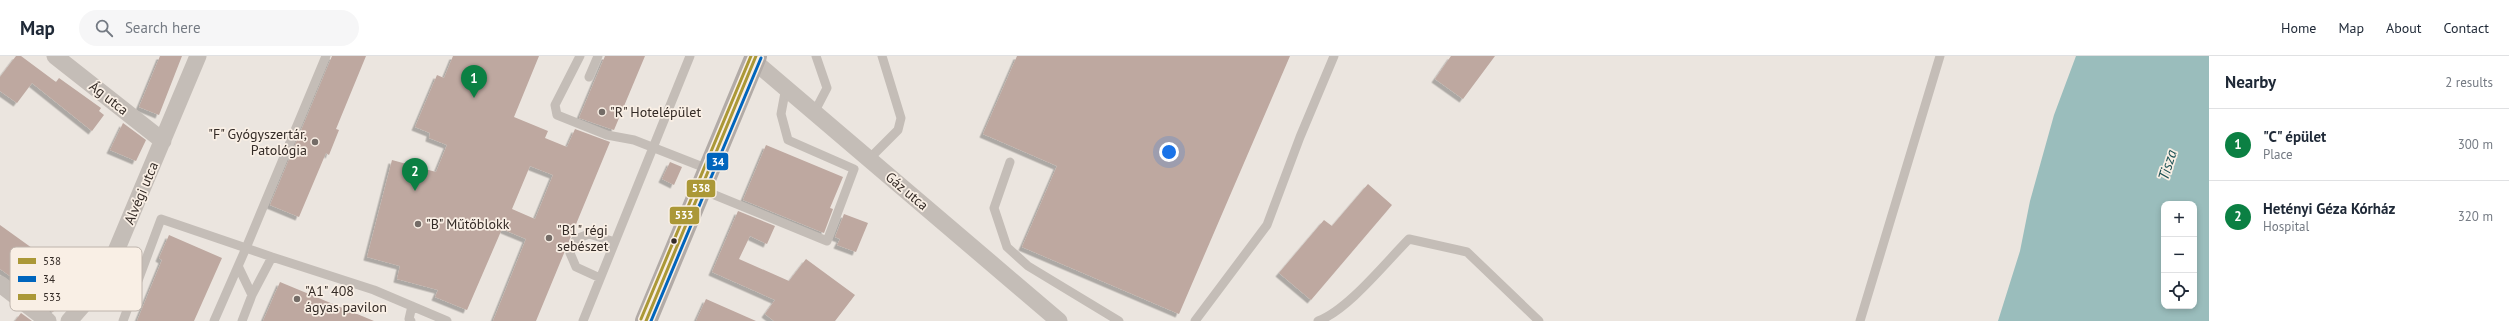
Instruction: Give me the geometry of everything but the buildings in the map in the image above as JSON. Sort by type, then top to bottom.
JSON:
[{"type":"main road","points":[[646,321],[755,58]]},
{"type":"street","name":"Ág utca","points":[[55,56],[163,141]]},
{"type":"street","name":"Alvégi utca","points":[[118,247],[198,56]]},
{"type":"street","name":"Gáz utca","points":[[755,58],[869,159],[1059,321]]},
{"type":"street","points":[[0,284],[10,292]]},
{"type":"street","points":[[35,311],[48,321]]},
{"type":"street","name":"Alvégi utca","points":[[69,321],[78,311]]},
{"type":"lane","points":[[214,321],[239,268],[326,56]]},
{"type":"lane","points":[[580,56],[555,105],[557,115],[607,135],[634,140],[652,147],[704,179],[827,241],[854,169],[788,140],[781,114],[786,87]]},
{"type":"lane","points":[[589,77],[598,56]]},
{"type":"lane","points":[[583,321],[690,56]]},
{"type":"lane","points":[[815,111],[827,88],[816,56]]},
{"type":"lane","points":[[869,159],[898,130],[901,118],[882,56]]},
{"type":"lane","points":[[1195,321],[1267,225],[1300,137],[1334,56]]},
{"type":"lane","points":[[1860,321],[1940,56]]},
{"type":"lane","points":[[1010,162],[994,208],[1007,247],[1028,266],[1119,321]]},
{"type":"lane","points":[[142,270],[161,219],[374,290],[447,321]]},
{"type":"lane","points":[[600,278],[576,267],[570,253],[576,239],[589,234],[615,242]]},
{"type":"lane","points":[[1318,321],[1330,319],[1410,239],[1468,252],[1538,321]]},
{"type":"lane","points":[[242,321],[252,295],[272,257]]},
{"type":"lane","points":[[239,268],[252,295]]},
{"type":"lane","points":[[411,321],[409,319],[412,306]]},
{"type":"lane","points":[[123,321],[127,311]]},
{"type":"water","name":"Tisza","points":[[2076,56],[2209,56],[2209,321],[1998,321],[2020,251],[2030,201],[2054,115]]},
{"type":"transit line","name":"533","points":[[641,319],[751,56]]},
{"type":"transit line","name":"538","points":[[646,321],[756,56]]},
{"type":"transit line","name":"34","points":[[651,321],[761,58]]},
{"type":"place","name":"\"C\" épület","points":[[474,98]]},
{"type":"place","name":"\"R\" Hotelépület","points":[[602,112]]},
{"type":"place","name":"\"F\" Gyógyszertár, Patológia","points":[[315,142]]},
{"type":"place","name":"Hetényi Géza Kórház","points":[[415,191]]},
{"type":"place","name":"\"B\" Műtőblokk","points":[[418,224]]},
{"type":"place","name":"\"B1\" régi sebészet","points":[[549,238]]},
{"type":"place","name":"\"A1\" 408 ágyas pavilon","points":[[297,299]]}]
